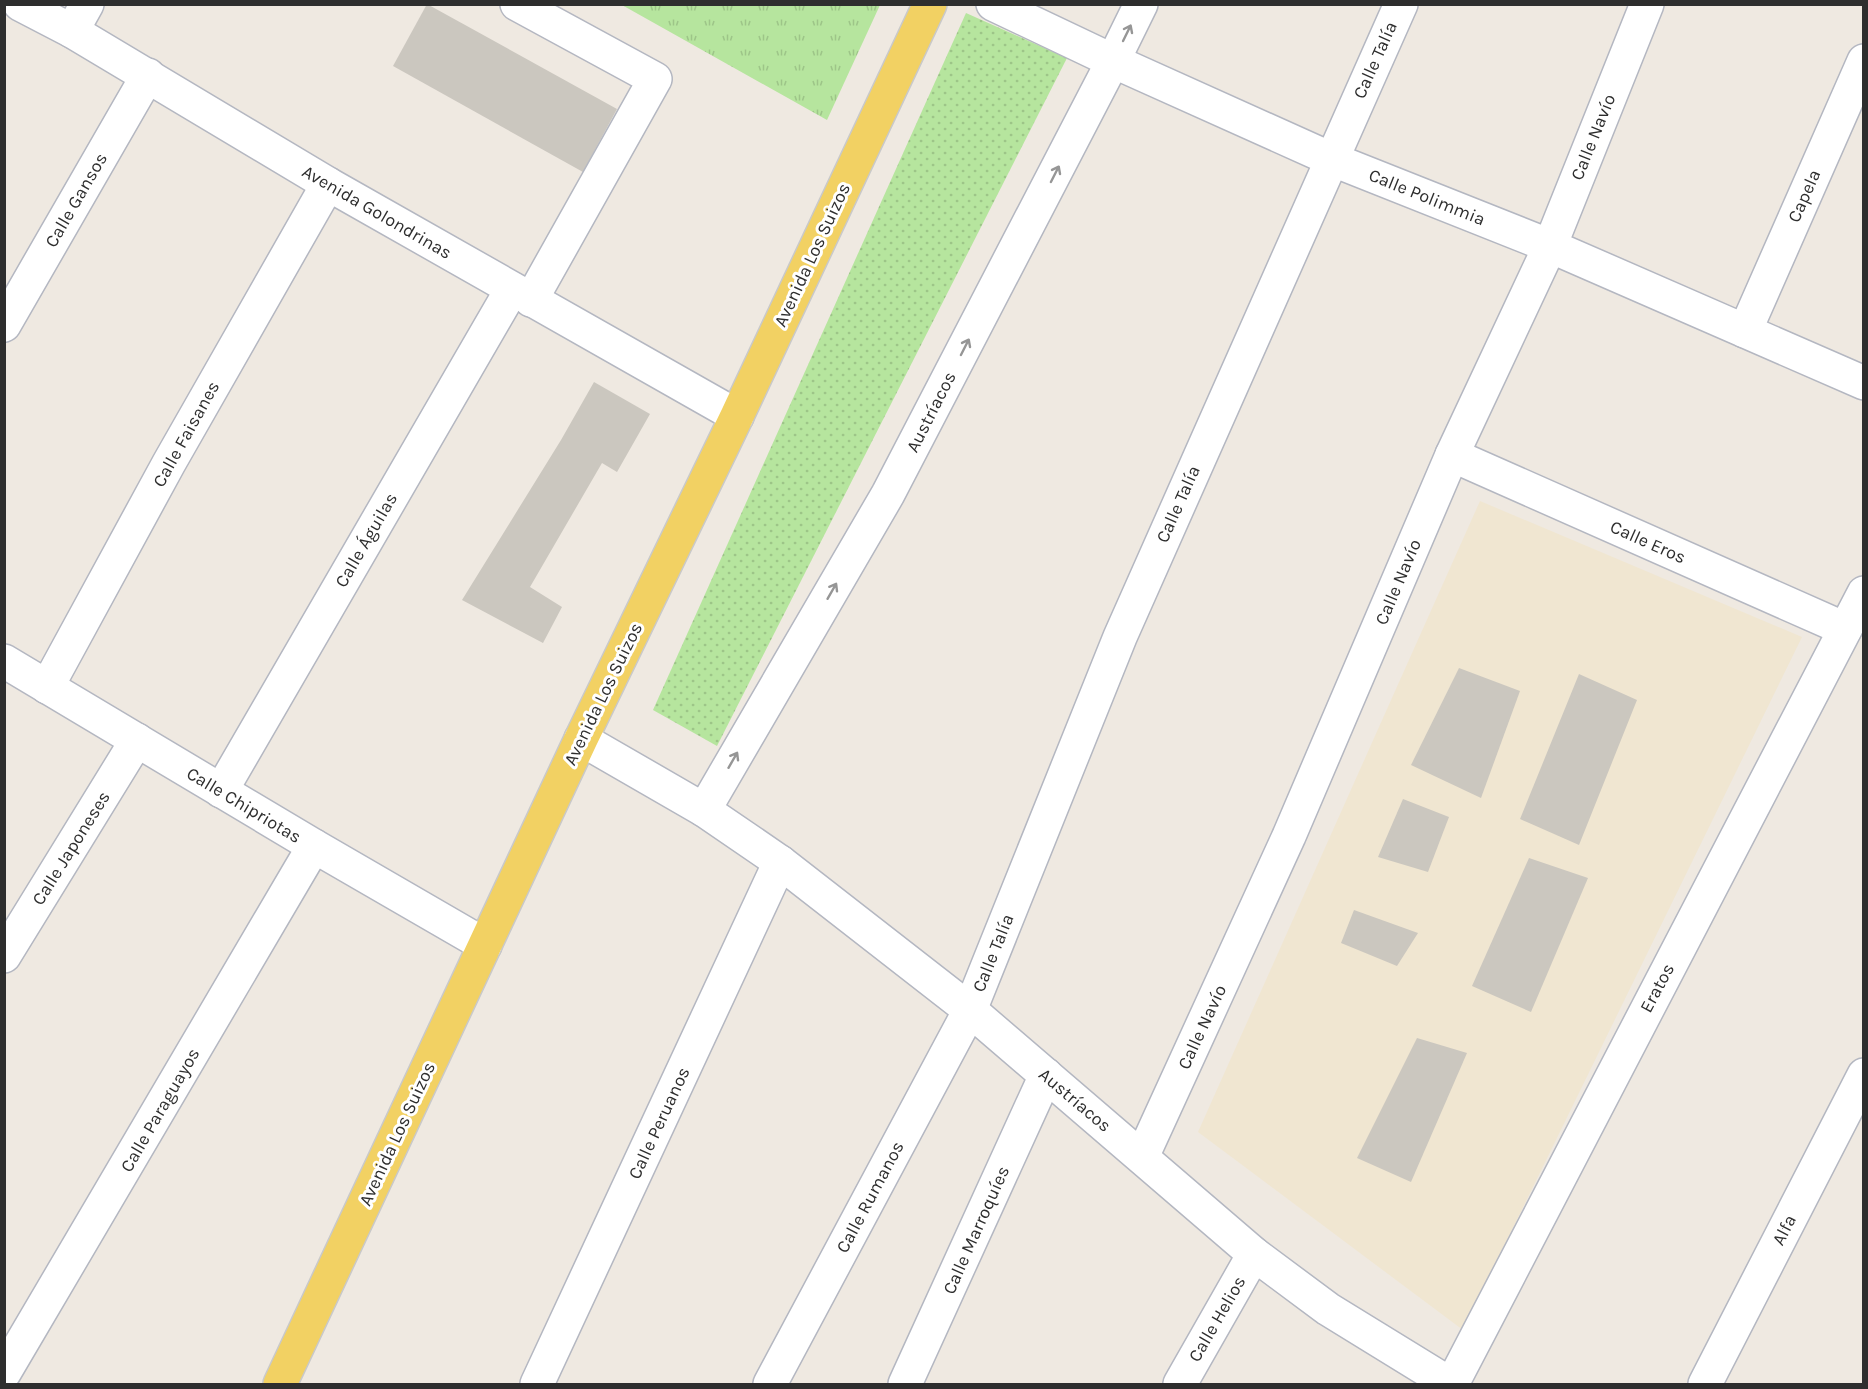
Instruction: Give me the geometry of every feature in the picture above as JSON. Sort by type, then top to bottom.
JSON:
[{"type":"main road","name":"Avenida Los Suizos","points":[[280,1384],[581,739],[930,4]]},
{"type":"street","name":"Avenida Golondrinas","points":[[20,4],[80,18],[148,75],[328,184],[736,416]]},
{"type":"street","name":"Calle Águilas","points":[[221,791],[655,79],[517,4]]},
{"type":"street","name":"Calle Polimmia","points":[[993,4],[1331,159],[1550,246],[1863,383]]},
{"type":"street","name":"Austríacos","points":[[704,810],[888,494],[1141,4]]},
{"type":"street","name":"Calle Talía","points":[[970,1010],[1120,637],[1401,4]]},
{"type":"street","name":"Calle Navío","points":[[1142,1157],[1289,836],[1452,455],[1550,246],[1647,4]]},
{"type":"street","name":"Capela","points":[[1745,331],[1863,61]]},
{"type":"street","name":"Calle Gansos","points":[[4,325],[148,75]]},
{"type":"street","name":"Calle Faisanes","points":[[47,687],[164,473],[328,184]]},
{"type":"street","name":"Calle Eros","points":[[1452,455],[1845,629]]},
{"type":"street","name":"Eratos","points":[[1451,1384],[1863,593]]},
{"type":"street","name":"Calle Chipriotas","points":[[4,661],[485,945]]},
{"type":"street","name":"Austríacos","points":[[581,739],[704,810],[780,862],[970,1010],[1254,1254],[1328,1309],[1451,1384]]},
{"type":"street","name":"Calle Japoneses","points":[[4,956],[137,740]]},
{"type":"street","name":"Calle Paraguayos","points":[[4,1373],[314,846]]},
{"type":"street","name":"Calle Peruanos","points":[[537,1384],[780,862]]},
{"type":"street","name":"Calle Rumanos","points":[[770,1384],[970,1010]]},
{"type":"street","name":"Calle Marroquíes","points":[[905,1384],[1046,1075]]},
{"type":"street","name":"Alfa","points":[[1705,1384],[1863,1075]]},
{"type":"street","name":"Calle Helios","points":[[1180,1384],[1254,1254]]},
{"type":"shaded area","points":[[1480,501],[1802,637],[1463,1330],[1198,1132]]},
{"type":"green space","points":[[880,4],[827,120],[622,5]]},
{"type":"green space","points":[[966,13],[1067,58],[717,746],[653,710]]},
{"type":"building","points":[[427,4],[617,109],[583,172],[393,66]]},
{"type":"building","points":[[594,382],[650,414],[617,472],[602,463],[530,587],[562,607],[543,643],[462,600],[561,440]]},
{"type":"building","points":[[1459,668],[1520,691],[1481,798],[1411,765]]},
{"type":"building","points":[[1579,674],[1637,700],[1579,845],[1520,819]]},
{"type":"building","points":[[1403,799],[1449,817],[1428,872],[1378,857]]},
{"type":"building","points":[[1529,858],[1588,878],[1531,1012],[1472,986]]},
{"type":"building","points":[[1354,910],[1418,933],[1397,966],[1341,943]]},
{"type":"building","points":[[1417,1038],[1467,1053],[1411,1182],[1357,1158]]}]
